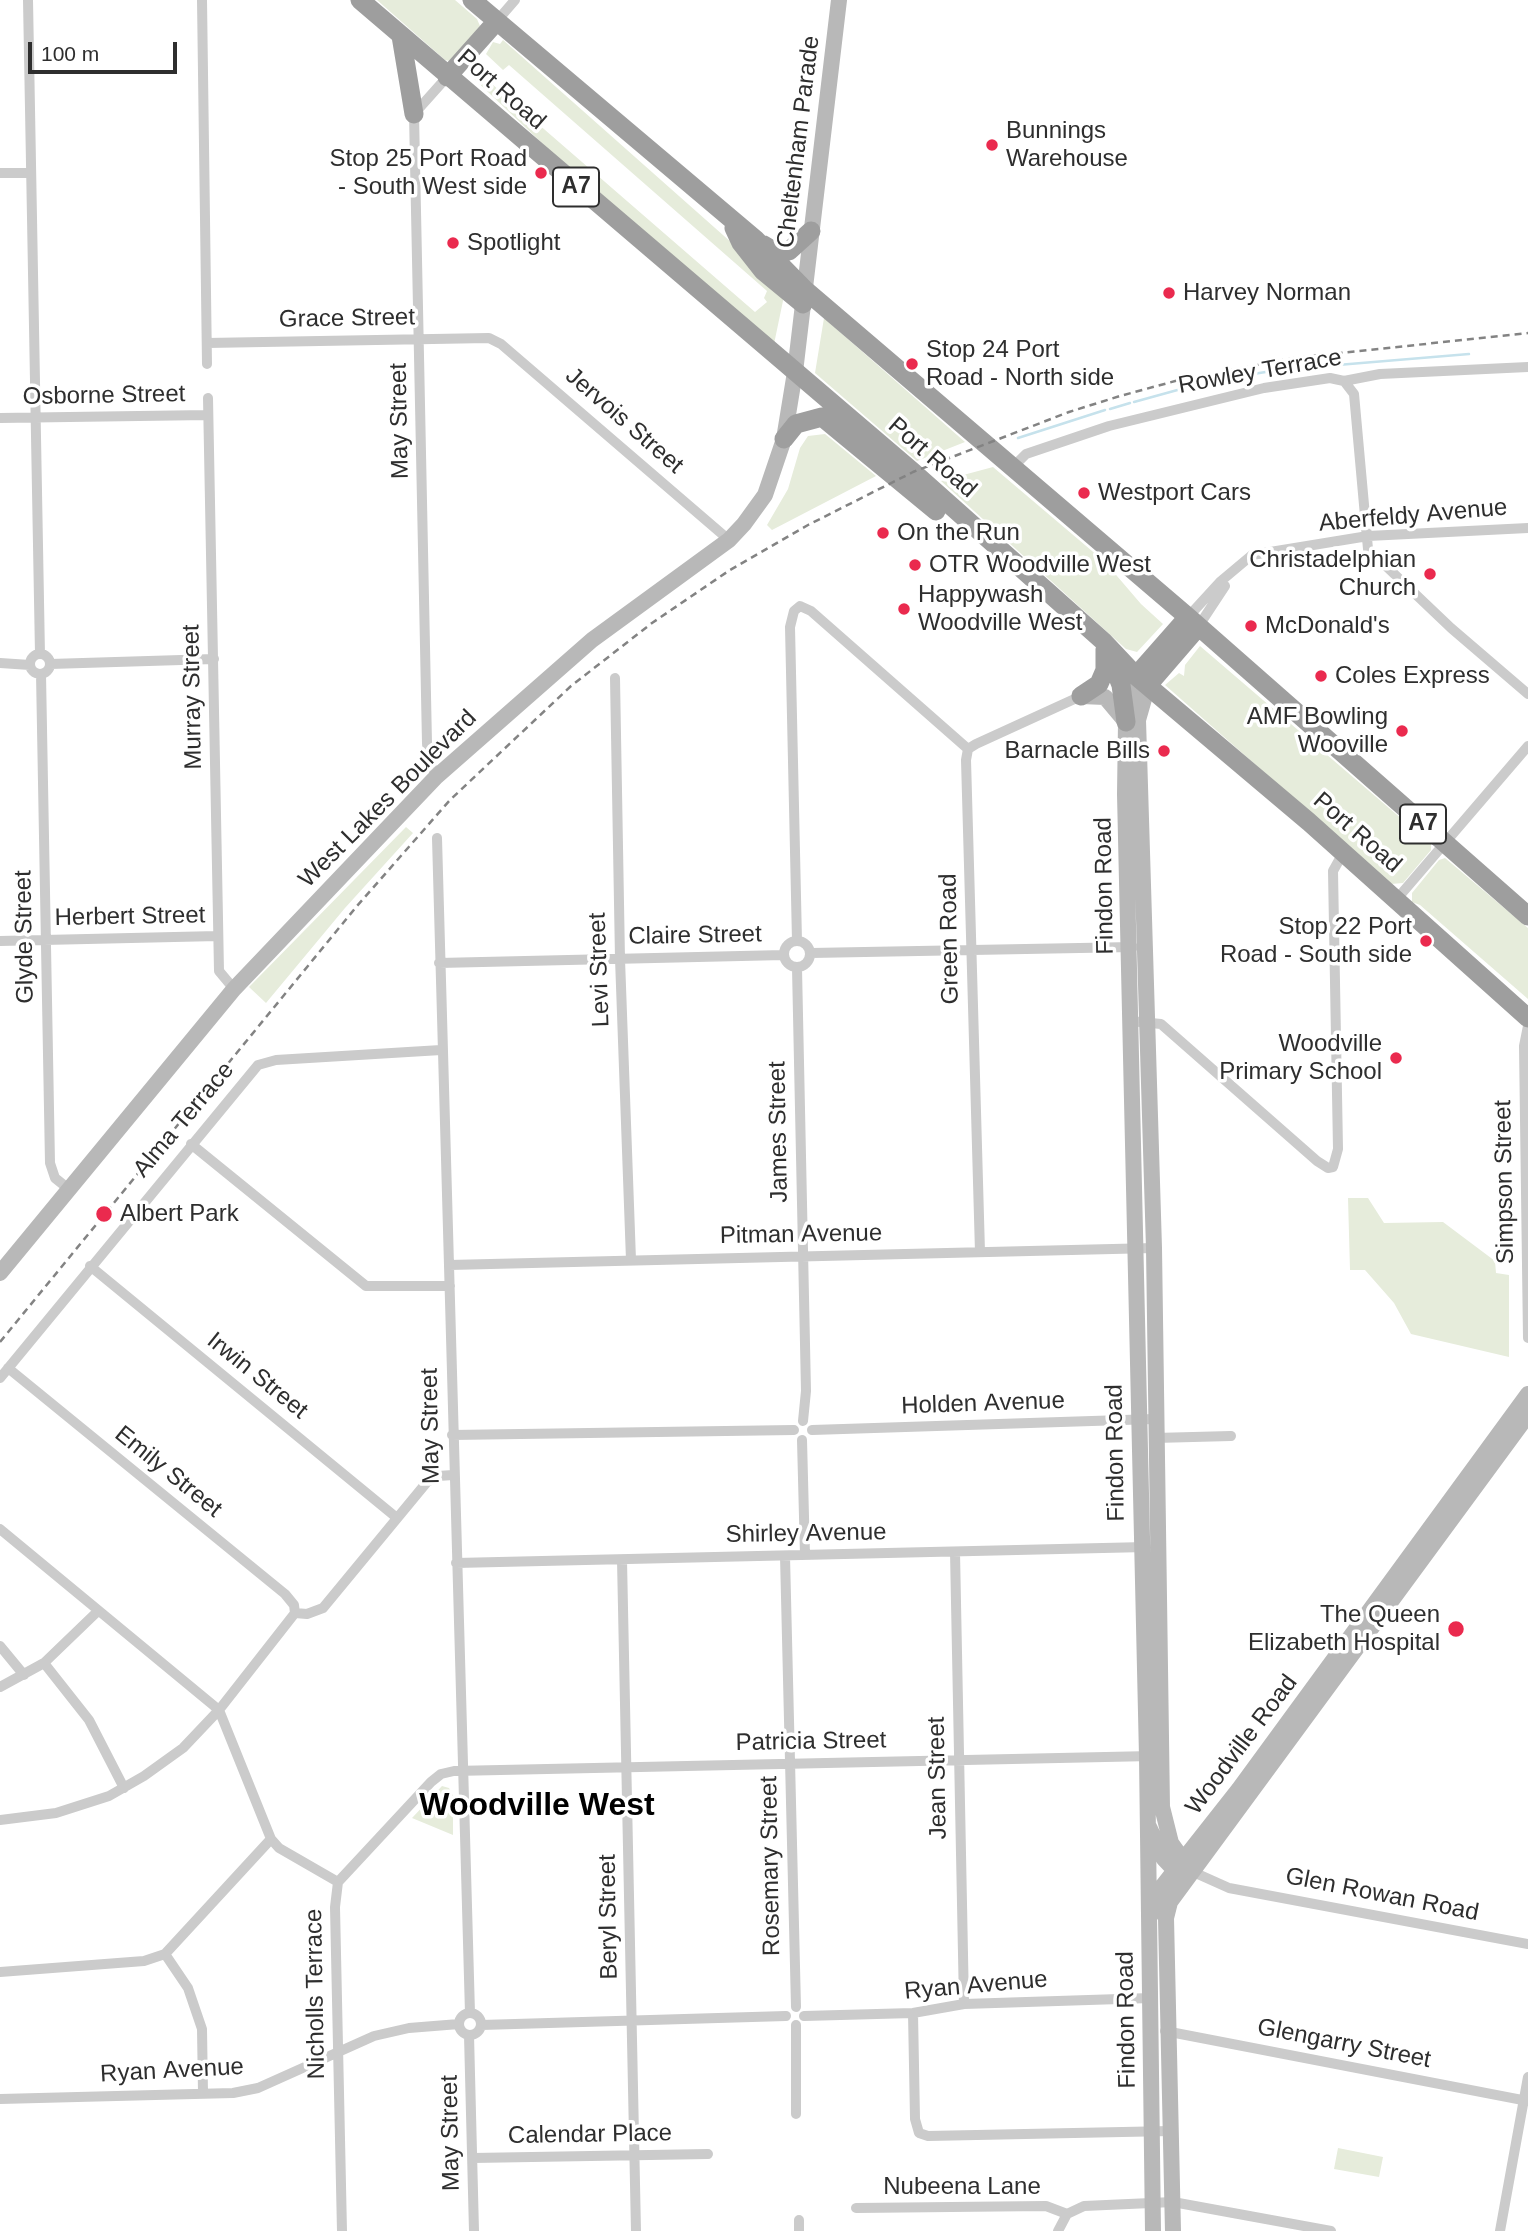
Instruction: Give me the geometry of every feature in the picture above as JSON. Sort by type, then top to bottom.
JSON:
[{"type":"highway","name":"Port Road","points":[[360,0],[1015,563],[1103,641],[1142,681],[1343,853],[1528,1018]]},
{"type":"highway","name":"Port Road","points":[[471,0],[755,239],[803,296],[1013,468],[1528,916]]},
{"type":"highway","points":[[447,76],[496,22]]},
{"type":"highway","points":[[401,36],[414,114]]},
{"type":"highway","points":[[729,217],[741,243],[763,271],[803,296]]},
{"type":"highway","points":[[755,239],[777,253],[789,251],[811,231]]},
{"type":"highway","points":[[784,439],[796,424],[822,417],[1000,566],[1015,563]]},
{"type":"highway","points":[[1142,681],[1193,622]]},
{"type":"highway","points":[[1081,696],[1099,684],[1105,670],[1103,641]]},
{"type":"highway","points":[[1103,641],[1132,721]]},
{"type":"main road","name":"Cheltenham Parade","points":[[795,372],[839,0]]},
{"type":"main road","name":"West Lakes Boulevard","points":[[0,1273],[234,989],[436,777],[592,640],[729,540],[744,524],[765,495],[784,439],[795,372]]},
{"type":"main road","name":"Findon Road","points":[[1142,681],[1132,721],[1129,947],[1137,1420],[1141,1547],[1154,1756],[1166,1826],[1183,1871],[1166,1918],[1173,2231]]},
{"type":"main road","points":[[1081,696],[1105,697],[1132,721],[1150,709],[1178,710]]},
{"type":"main road","name":"Findon Road","points":[[1132,721],[1146,947],[1154,1248],[1154,1419],[1158,1547],[1154,1756],[1148,1825],[1153,2231]]},
{"type":"main road","name":"Woodville Road","points":[[1183,1871],[1198,1843],[1528,1394]]},
{"type":"main road","name":"Woodville Road","points":[[1148,1924],[1161,1888],[1183,1871],[1528,1415]]},
{"type":"main road","points":[[1148,1825],[1183,1871]]},
{"type":"main road","points":[[1166,1826],[1184,1840],[1198,1843]]},
{"type":"street","points":[[28,0],[40,654]]},
{"type":"street","points":[[202,0],[207,363]]},
{"type":"street","points":[[496,22],[515,0]]},
{"type":"street","points":[[414,114],[447,76]]},
{"type":"street","name":"May Street","points":[[414,114],[427,743],[428,758],[436,777]]},
{"type":"street","points":[[0,173],[31,173]]},
{"type":"street","name":"Grace Street","points":[[207,343],[489,338]]},
{"type":"street","name":"Jervois Street","points":[[489,338],[501,344],[729,540]]},
{"type":"street","name":"Rowley Terrace","points":[[1013,468],[1026,454],[1109,426],[1264,388],[1330,378],[1344,381],[1380,374],[1528,367]]},
{"type":"street","points":[[1344,381],[1354,394],[1368,549],[1528,694]]},
{"type":"street","name":"Murray Street","points":[[208,398],[219,971],[234,989]]},
{"type":"street","name":"Osborne Street","points":[[0,418],[208,415]]},
{"type":"street","name":"Aberfeldy Avenue","points":[[1193,622],[1227,577],[1252,555],[1368,536],[1528,528]]},
{"type":"street","points":[[797,941],[790,627],[794,611],[800,606],[810,611],[968,749],[1081,696]]},
{"type":"street","points":[[30,665],[32,659],[40,654],[46,655],[51,664]]},
{"type":"street","points":[[51,664],[214,659]]},
{"type":"street","points":[[0,663],[30,665]]},
{"type":"street","points":[[30,665],[35,672],[41,674],[47,672],[51,664]]},
{"type":"street","name":"Glyde Street","points":[[41,674],[50,1163],[55,1178],[70,1190]]},
{"type":"street","name":"Levi Street","points":[[615,678],[620,959],[631,1259]]},
{"type":"street","points":[[1396,900],[1528,746]]},
{"type":"street","name":"Green Road","points":[[968,749],[980,1252]]},
{"type":"street","name":"May Street","points":[[437,838],[470,2013]]},
{"type":"street","points":[[1130,1021],[1161,1024],[1317,1161],[1328,1168],[1333,1167],[1336,1161],[1333,872],[1343,853]]},
{"type":"street","name":"Herbert Street","points":[[0,941],[218,936]]},
{"type":"street","points":[[797,941],[808,946],[811,953],[805,965],[797,968],[787,962],[784,955],[789,944],[797,941]]},
{"type":"street","points":[[811,953],[1146,947]]},
{"type":"street","name":"Claire Street","points":[[439,963],[784,955]]},
{"type":"street","name":"James Street","points":[[797,968],[806,1391],[803,1421]]},
{"type":"street","name":"Simpson Street","points":[[1528,1026],[1524,1046],[1528,1338]]},
{"type":"street","name":"Alma Terrace","points":[[0,1378],[258,1065],[276,1060],[441,1050]]},
{"type":"street","points":[[191,1144],[366,1286],[450,1286]]},
{"type":"street","name":"Pitman Avenue","points":[[449,1265],[1154,1248]]},
{"type":"street","name":"Irwin Street","points":[[90,1266],[397,1518]]},
{"type":"street","name":"Emily Street","points":[[8,1368],[287,1596],[295,1613]]},
{"type":"street","name":"Holden Avenue","points":[[812,1430],[1154,1419]]},
{"type":"street","points":[[452,1436],[794,1430],[803,1421],[809,1424],[812,1430],[809,1437],[802,1440]]},
{"type":"street","points":[[794,1430],[796,1436],[802,1440]]},
{"type":"street","points":[[1155,1438],[1231,1436]]},
{"type":"street","points":[[802,1440],[805,1555]]},
{"type":"street","points":[[0,1820],[56,1813],[124,1788],[183,1748],[219,1710],[295,1613],[307,1614],[323,1608],[427,1482],[438,1476],[453,1475]]},
{"type":"street","points":[[0,1529],[219,1710],[271,1839],[165,1954],[144,1961],[0,1972]]},
{"type":"street","name":"Shirley Avenue","points":[[456,1563],[1158,1547]]},
{"type":"street","name":"Jean Street","points":[[955,1552],[964,2004]]},
{"type":"street","name":"Rosemary Street","points":[[786,1556],[790,1763],[800,2011]]},
{"type":"street","name":"Beryl Street","points":[[622,1560],[636,2231]]},
{"type":"street","points":[[0,1687],[44,1663],[98,1611]]},
{"type":"street","points":[[0,1646],[24,1675]]},
{"type":"street","points":[[44,1663],[89,1720],[124,1788]]},
{"type":"street","name":"Patricia Street","points":[[338,1882],[441,1774],[462,1771],[1154,1756]]},
{"type":"street","name":"Nicholls Terrace","points":[[271,1839],[279,1848],[338,1882],[335,1907],[342,2231]]},
{"type":"street","name":"Glen Rowan Road","points":[[1183,1871],[1217,1889],[1229,1888],[1528,1944]]},
{"type":"street","points":[[165,1954],[188,1988],[202,2029],[203,2093]]},
{"type":"street","name":"Ryan Avenue","points":[[800,2011],[913,2013],[964,2004],[1151,1998]]},
{"type":"street","points":[[788,2011],[800,2011],[801,2023],[790,2023],[786,2016],[788,2011]]},
{"type":"street","points":[[470,2013],[479,2018],[481,2025],[477,2032],[469,2035],[463,2032],[459,2024],[462,2016],[470,2013]]},
{"type":"street","points":[[913,2013],[915,2119],[919,2133],[938,2137],[1171,2131]]},
{"type":"street","points":[[481,2025],[786,2016]]},
{"type":"street","name":"Ryan Avenue","points":[[0,2099],[203,2093],[258,2088],[374,2036],[409,2028],[459,2024]]},
{"type":"street","points":[[796,2025],[796,2114]]},
{"type":"street","name":"Glengarry Street","points":[[1151,2031],[1169,2031],[1526,2101]]},
{"type":"street","name":"May Street","points":[[469,2035],[474,2231]]},
{"type":"street","points":[[1500,2231],[1526,2101],[1528,2077]]},
{"type":"street","name":"Calendar Place","points":[[472,2158],[708,2154]]},
{"type":"street","points":[[1058,2231],[1066,2214],[1093,2204],[1172,2202],[1331,2231]]},
{"type":"street","name":"Nubeena Lane","points":[[856,2208],[1046,2206],[1066,2214]]},
{"type":"green space","points":[[377,0],[455,0],[477,19],[480,26],[450,61],[445,60]]},
{"type":"green space","points":[[503,40],[741,251],[784,296],[774,344],[617,214],[470,75],[470,69],[478,61],[497,78],[492,84],[755,312],[767,302],[764,298],[767,291],[509,65],[503,70],[486,54],[493,42],[500,44]]},
{"type":"green space","points":[[824,318],[965,442],[917,461],[815,373]]},
{"type":"green space","points":[[825,434],[876,476],[772,530],[767,525],[788,489],[800,448],[808,436]]},
{"type":"green space","points":[[993,467],[1105,562],[1141,604],[1163,624],[1137,652],[1126,649],[941,481]]},
{"type":"green space","points":[[1200,646],[1431,844],[1431,850],[1403,883],[1391,884],[1165,685],[1179,673],[1184,676],[1185,665]]},
{"type":"green space","points":[[406,827],[413,833],[345,908],[266,1003],[249,987]]},
{"type":"green space","points":[[1445,858],[1528,928],[1528,999],[1420,905],[1412,902],[1412,893],[1439,860]]},
{"type":"green space","points":[[1348,1198],[1368,1198],[1384,1223],[1443,1222],[1495,1261],[1496,1273],[1509,1275],[1509,1357],[1411,1334],[1394,1303],[1365,1270],[1350,1270]]},
{"type":"green space","points":[[442,1786],[449,1788],[453,1795],[453,1835],[412,1818]]},
{"type":"green space","points":[[1338,2148],[1383,2157],[1379,2177],[1334,2169]]},
{"type":"waterway","points":[[1134,402],[1210,381],[1278,370],[1469,354]]},
{"type":"waterway","points":[[1110,409],[1130,403]]},
{"type":"waterway","points":[[1018,438],[1105,410]]},
{"type":"railway","points":[[0,1342],[357,906],[450,800],[571,686],[652,623],[730,570],[808,525],[913,472],[1069,412],[1120,396],[1179,380],[1294,358],[1528,333]]},
{"type":"place","name":"Bunnings Warehouse","points":[[992,145]]},
{"type":"place","name":"Stop 25 Port Road - South West side","points":[[541,173]]},
{"type":"place","name":"Spotlight","points":[[453,243]]},
{"type":"place","name":"Harvey Norman","points":[[1169,293]]},
{"type":"place","name":"Stop 24 Port Road - North side","points":[[912,364]]},
{"type":"place","name":"Westport Cars","points":[[1084,493]]},
{"type":"place","name":"On the Run","points":[[883,533]]},
{"type":"place","name":"OTR Woodville West","points":[[915,565]]},
{"type":"place","name":"Christadelphian Church","points":[[1430,574]]},
{"type":"place","name":"Happywash Woodville West","points":[[904,609]]},
{"type":"place","name":"McDonald's","points":[[1251,626]]},
{"type":"place","name":"Coles Express","points":[[1321,676]]},
{"type":"place","name":"AMF Bowling Wooville","points":[[1402,731]]},
{"type":"place","name":"Barnacle Bills","points":[[1164,751]]},
{"type":"place","name":"Stop 22 Port Road - South side","points":[[1426,941]]},
{"type":"place","name":"Woodville Primary School","points":[[1396,1058]]},
{"type":"place","name":"Albert Park","points":[[104,1214]]},
{"type":"place","name":"The Queen Elizabeth Hospital","points":[[1456,1629]]},
{"type":"district","name":"Woodville West","points":[[537,1806]]}]
